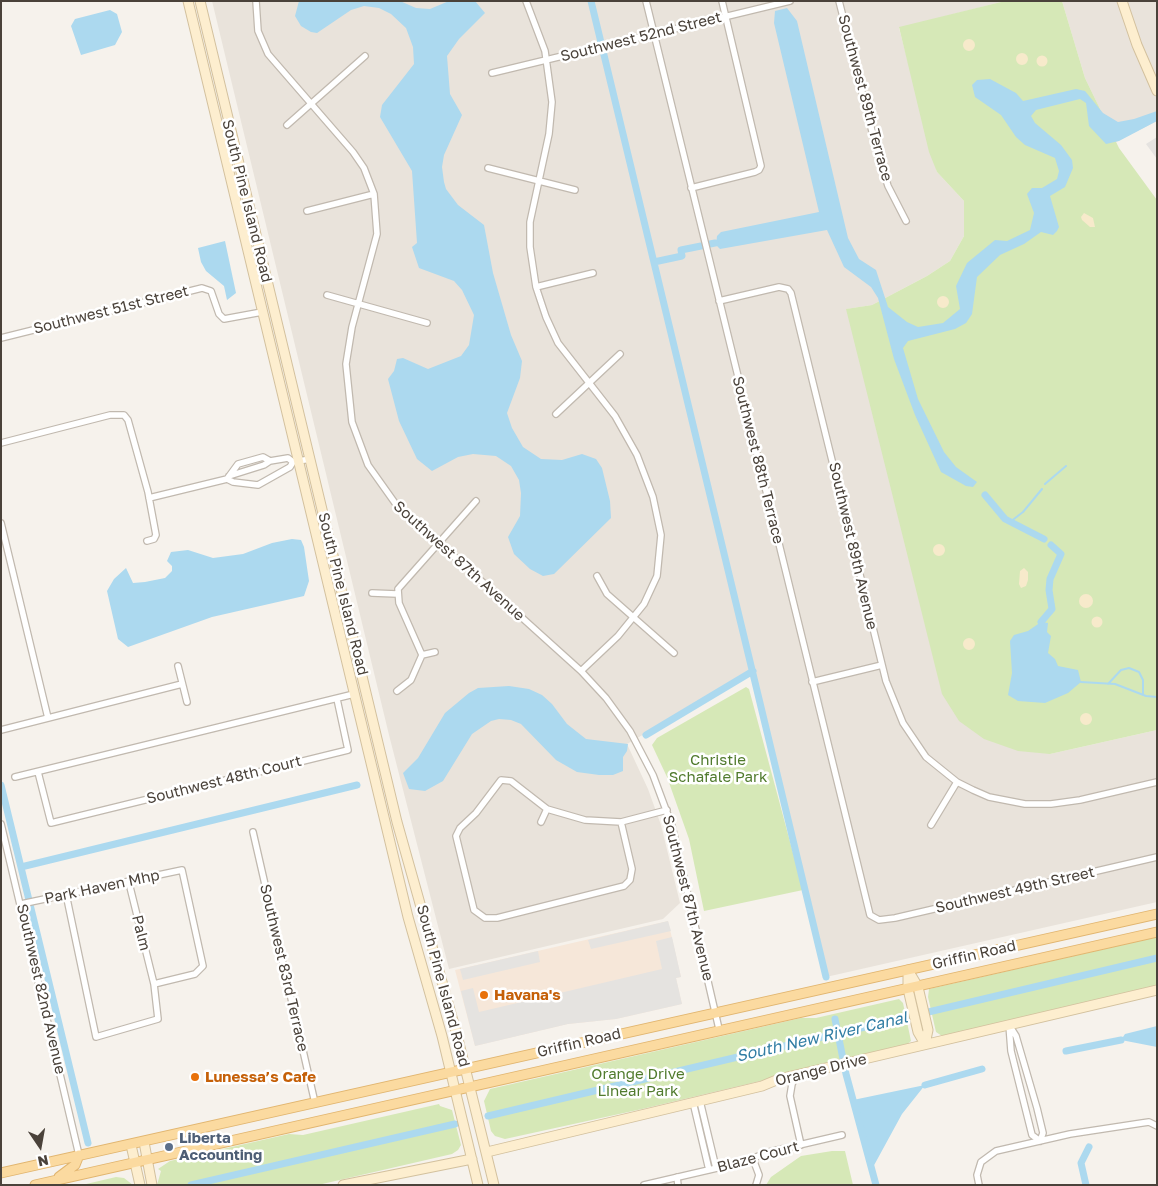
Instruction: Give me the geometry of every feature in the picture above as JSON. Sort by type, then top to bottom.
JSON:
[{"type":"main road","name":"South Pine Island Road","points":[[188,1],[262,312],[295,462],[336,618],[408,917],[455,1089],[478,1185]]},
{"type":"main road","name":"South Pine Island Road","points":[[200,1],[397,822],[466,1068],[494,1185]]},
{"type":"main road","points":[[1122,1],[1136,45],[1157,91]]},
{"type":"main road","points":[[336,618],[348,615]]},
{"type":"main road","name":"Griffin Road","points":[[1,1173],[1157,914]]},
{"type":"main road","name":"Griffin Road","points":[[35,1185],[719,1029],[909,994],[1157,932]]},
{"type":"main road","points":[[908,970],[919,991],[928,1030],[925,1044]]},
{"type":"main road","points":[[908,970],[909,994],[918,1032],[925,1044]]},
{"type":"main road","name":"Orange Drive","points":[[487,1152],[697,1102],[797,1075],[925,1044],[1157,990]]},
{"type":"main road","points":[[144,1142],[152,1185]]},
{"type":"main road","points":[[131,1145],[140,1185]]},
{"type":"main road","points":[[52,1181],[70,1170],[79,1155]]},
{"type":"main road","points":[[343,1185],[472,1159]]},
{"type":"street","name":"Southwest 87th Avenue","points":[[256,1],[256,22],[264,47],[273,60],[359,159],[368,175],[374,194],[377,234],[358,304],[346,364],[349,408],[356,437],[368,464],[386,493],[438,544],[581,671],[606,698],[630,731],[653,775],[666,810],[681,862],[719,1029]]},
{"type":"street","points":[[526,1],[538,27],[547,60],[552,91],[551,116],[532,208],[530,234],[536,287],[546,317],[558,343],[615,416],[643,468],[659,522],[661,546],[657,576],[644,604],[634,618],[581,671]]},
{"type":"street","name":"Southwest 88th Terrace","points":[[646,1],[866,908],[873,917]]},
{"type":"street","points":[[691,188],[759,170],[761,166],[722,1]]},
{"type":"street","name":"Southwest 89th Terrace","points":[[840,1],[877,151],[888,186],[906,221]]},
{"type":"street","name":"Southwest 52nd Street","points":[[492,74],[789,2]]},
{"type":"street","points":[[287,125],[365,56]]},
{"type":"street","points":[[488,168],[575,190]]},
{"type":"street","points":[[307,211],[374,194]]},
{"type":"street","points":[[536,287],[593,273]]},
{"type":"street","name":"Southwest 89th Avenue","points":[[719,301],[778,287],[788,289],[796,305],[882,666],[891,696],[908,733],[930,760],[957,782],[989,797],[1025,804],[1051,804],[1080,800],[1157,782]]},
{"type":"street","name":"Southwest 51st Street","points":[[1,338],[202,288],[211,291],[219,314],[224,319],[262,312]]},
{"type":"street","points":[[327,295],[426,322]]},
{"type":"street","points":[[556,414],[620,354]]},
{"type":"street","points":[[1,443],[110,415],[124,416],[128,420],[150,498],[156,535],[154,539],[147,541]]},
{"type":"street","points":[[228,478],[238,464],[263,457],[270,461]]},
{"type":"street","points":[[150,498],[228,478],[264,466],[270,461],[288,458],[295,462]]},
{"type":"street","points":[[228,478],[246,484],[258,485],[290,468],[295,462],[310,458]]},
{"type":"street","points":[[246,484],[247,461]]},
{"type":"street","points":[[397,691],[411,680],[422,655],[399,603],[397,594],[402,584],[476,501]]},
{"type":"street","points":[[1,523],[48,718]]},
{"type":"street","points":[[597,576],[607,594],[674,653]]},
{"type":"street","points":[[372,593],[397,594]]},
{"type":"street","points":[[422,655],[435,652]]},
{"type":"street","points":[[178,666],[187,702]]},
{"type":"street","points":[[812,682],[882,666]]},
{"type":"street","points":[[1,730],[182,684]]},
{"type":"street","points":[[16,777],[354,694]]},
{"type":"street","name":"Southwest 48th Court","points":[[38,772],[51,823],[348,750],[337,699]]},
{"type":"street","points":[[621,822],[632,870],[628,883],[613,890],[497,918],[485,918],[479,915],[472,906],[456,840],[457,832],[481,806],[494,787],[504,780],[511,781],[547,809],[585,820],[621,822],[666,810]]},
{"type":"street","points":[[931,826],[957,782]]},
{"type":"street","points":[[541,822],[547,809]]},
{"type":"street","name":"Southwest 82nd Avenue","points":[[1,824],[22,904],[79,1155]]},
{"type":"street","name":"Southwest 83rd Terrace","points":[[253,832],[315,1103]]},
{"type":"street","name":"Southwest 49th Street","points":[[873,917],[884,920],[895,918],[1157,857]]},
{"type":"street","name":"Park Haven Mhp","points":[[22,904],[129,883],[182,870],[204,966],[195,974],[154,984]]},
{"type":"street","name":"Palm","points":[[66,894],[96,1037],[158,1019],[154,984],[129,883]]},
{"type":"street","points":[[1009,1025],[1016,1036],[1043,1133],[1040,1141]]},
{"type":"street","points":[[1009,1025],[1011,1051],[1032,1135],[1040,1141]]},
{"type":"street","points":[[797,1075],[792,1084],[790,1096],[801,1145]]},
{"type":"street","points":[[1022,1094],[1032,1092]]},
{"type":"street","points":[[697,1102],[716,1168]]},
{"type":"street","points":[[697,1102],[709,1170]]},
{"type":"street","points":[[979,1185],[978,1168],[988,1155],[996,1151],[1070,1134],[1149,1122],[1157,1126]]},
{"type":"street","name":"Blaze Court","points":[[644,1185],[842,1135]]},
{"type":"street","points":[[753,1159],[759,1175],[756,1185]]},
{"type":"street","points":[[677,1177],[678,1185]]},
{"type":"shaded area","points":[[212,1],[1005,1],[899,28],[937,172],[964,201],[964,236],[950,261],[927,276],[872,305],[847,309],[1050,754],[1157,730],[1157,902],[826,977],[753,671],[627,744],[648,789],[661,825],[680,903],[663,919],[449,969],[389,735]]},
{"type":"shaded area","points":[[1062,1],[1157,1],[1157,121],[1116,142],[1085,78]]},
{"type":"shaded area","points":[[1157,137],[1157,159],[1146,144]]},
{"type":"shaded area","points":[[668,921],[681,977],[676,978],[682,1004],[616,1019],[568,1024],[475,1046],[455,970]]},
{"type":"shaded area","points":[[668,921],[671,931],[591,949],[588,940]]},
{"type":"shaded area","points":[[672,937],[681,977],[676,978],[682,1004],[616,1019],[568,1024],[475,1046],[461,991],[473,988],[479,1012],[662,969],[656,941]]},
{"type":"shaded area","points":[[538,951],[540,962],[463,980],[460,969]]},
{"type":"green space","points":[[1005,1],[1062,1],[1085,78],[1119,148],[1157,200],[1157,730],[1050,754],[1018,751],[984,739],[959,721],[942,694],[846,309],[872,305],[927,276],[950,261],[964,236],[964,201],[937,172],[929,152],[899,27]]},
{"type":"green space","name":"Christie Schafale Park","points":[[746,687],[749,689],[803,890],[704,911],[689,839],[667,777],[652,745],[657,738]]},
{"type":"green space","points":[[1157,937],[1157,987],[942,1036],[936,1032],[928,997],[929,989]]},
{"type":"green space","name":"Orange Drive Linear Park","points":[[899,999],[903,1003],[911,1041],[904,1047],[642,1109],[505,1139],[495,1136],[491,1131],[484,1101],[490,1089],[801,1018],[816,1018]]},
{"type":"green space","points":[[439,1104],[452,1110],[461,1145],[452,1154],[318,1185],[157,1185],[161,1171],[158,1169],[170,1161],[289,1134],[303,1135]]},
{"type":"green space","points":[[845,1151],[853,1185],[766,1185],[771,1177],[801,1156]]},
{"type":"green space","points":[[116,1177],[124,1178],[133,1185],[82,1185]]},
{"type":"sand","points":[[969,39],[975,45],[969,51],[963,45]]},
{"type":"sand","points":[[1022,53],[1028,59],[1022,65],[1016,59]]},
{"type":"sand","points":[[1042,55],[1048,61],[1042,67],[1036,61]]},
{"type":"sand","points":[[1084,213],[1093,218],[1095,227],[1090,227],[1082,220],[1081,217]]},
{"type":"sand","points":[[943,296],[949,302],[943,308],[937,302]]},
{"type":"sand","points":[[939,544],[945,550],[939,556],[933,550]]},
{"type":"sand","points":[[1024,568],[1028,572],[1028,580],[1026,586],[1021,588],[1019,584],[1020,571]]},
{"type":"sand","points":[[1086,594],[1091,596],[1093,601],[1091,606],[1086,608],[1081,606],[1079,601],[1081,596]]},
{"type":"sand","points":[[1097,616],[1103,622],[1097,628],[1091,622]]},
{"type":"sand","points":[[967,638],[971,638],[975,644],[971,650],[967,650],[963,646],[963,642]]},
{"type":"sand","points":[[1084,713],[1088,713],[1092,719],[1088,725],[1084,725],[1080,721],[1080,717]]},
{"type":"water","points":[[299,1],[400,1],[416,8],[430,9],[449,1],[475,1],[485,13],[459,39],[447,56],[450,94],[462,115],[444,155],[442,167],[444,182],[446,189],[458,205],[484,225],[493,273],[511,335],[522,361],[520,378],[507,413],[512,428],[523,447],[541,459],[562,460],[582,454],[596,459],[602,468],[610,501],[611,518],[554,574],[543,576],[530,569],[514,554],[508,537],[520,516],[521,493],[519,480],[511,466],[496,456],[473,454],[458,457],[432,471],[417,459],[399,421],[388,379],[394,371],[397,359],[403,358],[428,369],[461,356],[469,345],[474,315],[462,290],[454,281],[419,268],[412,247],[417,243],[412,171],[380,117],[382,105],[414,64],[413,47],[406,28],[391,14],[379,8],[364,6],[351,10],[317,33],[311,32],[301,26],[295,16]]},
{"type":"water","points":[[787,8],[797,21],[848,238],[859,259],[876,270],[888,307],[907,322],[918,327],[943,323],[960,309],[956,286],[967,263],[995,240],[1007,241],[1030,230],[1034,213],[1027,194],[1032,188],[1042,188],[1057,179],[1059,171],[1055,158],[1025,145],[1016,137],[1001,115],[975,97],[972,85],[977,80],[990,79],[1016,93],[1023,101],[1076,89],[1085,91],[1103,113],[1118,122],[1157,111],[1157,121],[1119,141],[1106,144],[1089,126],[1086,103],[1080,99],[1036,110],[1031,116],[1035,123],[1061,145],[1072,160],[1073,168],[1065,187],[1050,196],[1059,227],[1057,231],[1053,235],[1041,232],[1024,244],[1000,255],[977,277],[972,314],[966,323],[955,329],[908,341],[903,348],[918,399],[944,452],[956,467],[977,482],[973,487],[966,486],[941,472],[915,415],[894,359],[878,298],[871,287],[844,267],[827,230],[720,249],[716,245],[717,236],[721,232],[819,212],[774,23],[775,11]]},
{"type":"water","points":[[110,10],[117,14],[122,32],[115,45],[81,55],[71,26],[75,19]]},
{"type":"water","points":[[225,241],[236,293],[227,300],[224,286],[206,271],[201,262],[198,248]]},
{"type":"water","points":[[292,539],[301,540],[304,547],[309,581],[304,596],[212,617],[128,647],[118,639],[107,591],[114,579],[126,568],[133,583],[145,582],[165,578],[172,571],[172,566],[167,561],[171,552],[188,550],[213,558],[243,554],[272,543]]},
{"type":"water","points":[[1041,622],[1048,623],[1047,632],[1051,636],[1048,653],[1055,659],[1058,666],[1078,670],[1081,682],[1068,693],[1045,703],[1018,701],[1008,695],[1012,673],[1010,641],[1014,635],[1028,631]]},
{"type":"water","points":[[509,686],[529,689],[542,695],[552,704],[567,724],[586,739],[628,744],[627,751],[623,757],[623,771],[613,775],[577,772],[556,760],[521,724],[511,720],[499,719],[491,721],[472,734],[443,781],[425,791],[409,789],[403,773],[418,758],[445,713],[478,688]]},
{"type":"water","points":[[1157,1026],[1157,1047],[1121,1040],[1125,1034]]},
{"type":"water","points":[[925,1085],[902,1114],[872,1169],[853,1100]]},
{"type":"waterway","points":[[591,1],[826,977]]},
{"type":"waterway","points":[[710,244],[715,243]]},
{"type":"waterway","points":[[654,262],[682,256],[681,250],[701,246]]},
{"type":"waterway","points":[[1045,484],[1066,466]]},
{"type":"waterway","points":[[1010,522],[1023,512],[1042,489]]},
{"type":"waterway","points":[[985,495],[1005,519],[1044,539]]},
{"type":"waterway","points":[[1041,622],[1052,609],[1049,590],[1050,579],[1061,554],[1051,545]]},
{"type":"waterway","points":[[1108,684],[1121,670],[1129,668],[1139,672],[1143,680],[1143,695]]},
{"type":"waterway","points":[[646,735],[753,671]]},
{"type":"waterway","points":[[1081,682],[1115,684],[1146,696],[1157,697]]},
{"type":"waterway","points":[[1,785],[88,1143]]},
{"type":"waterway","points":[[21,867],[357,785]]},
{"type":"waterway","name":"South New River Canal","points":[[488,1116],[1157,958]]},
{"type":"waterway","points":[[835,1019],[846,1074],[876,1185]]},
{"type":"waterway","points":[[1066,1051],[1121,1040]]},
{"type":"waterway","points":[[925,1085],[982,1069]]},
{"type":"waterway","name":"South New River Canal","points":[[191,1185],[455,1124]]},
{"type":"waterway","points":[[1086,1185],[1081,1163],[1089,1147]]},
{"type":"place","name":"Havana's","points":[[484,995]]},
{"type":"place","name":"Lunessa’s Cafe","points":[[195,1077]]},
{"type":"place","name":"Liberta Accounting","points":[[169,1147]]}]
